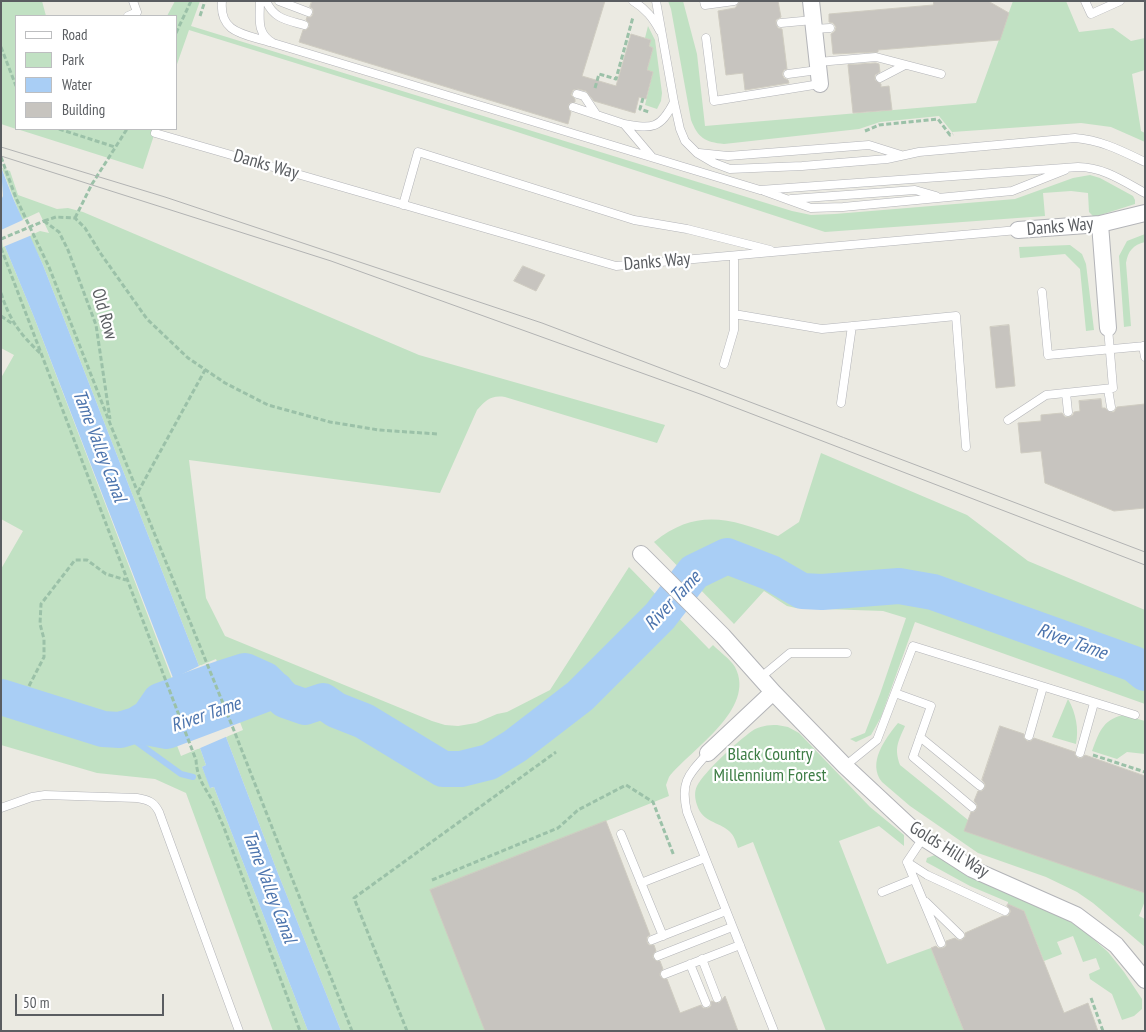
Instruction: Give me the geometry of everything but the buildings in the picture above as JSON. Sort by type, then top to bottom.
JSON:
[{"type":"street","points":[[811,1],[819,26],[819,72]]},
{"type":"street","name":"Danks Way","points":[[1018,230],[1100,224],[1145,213]]},
{"type":"street","points":[[1100,224],[1108,328]]},
{"type":"street","name":"Golds Hill Way","points":[[642,554],[723,636],[773,692],[845,766],[923,838],[972,869],[1076,915],[1116,945],[1145,980]]},
{"type":"street","points":[[708,753],[773,692]]},
{"type":"lane","points":[[130,15],[137,12],[133,1]]},
{"type":"lane","points":[[222,1],[221,13],[225,22],[236,32],[760,190],[811,208],[843,207],[1012,191],[1071,167]]},
{"type":"lane","points":[[260,1],[260,30],[265,38],[273,43]]},
{"type":"lane","points":[[266,1],[270,11],[280,18],[304,26]]},
{"type":"lane","points":[[279,1],[308,12]]},
{"type":"lane","points":[[633,1],[653,18],[662,36]]},
{"type":"lane","points":[[656,1],[674,102],[685,142],[697,153],[714,163],[730,169],[886,159],[963,148],[1075,138],[1108,144],[1145,162]]},
{"type":"lane","points":[[704,1],[704,5],[734,1]]},
{"type":"lane","points":[[1085,1],[1090,14],[1120,1]]},
{"type":"lane","points":[[782,23],[819,26]]},
{"type":"lane","points":[[706,38],[714,101],[876,57],[941,74]]},
{"type":"lane","points":[[880,78],[905,65]]},
{"type":"lane","points":[[788,74],[819,72]]},
{"type":"lane","points":[[577,94],[584,96],[596,114]]},
{"type":"lane","points":[[573,107],[624,124],[645,128],[666,118],[674,102]]},
{"type":"lane","points":[[624,124],[652,157]]},
{"type":"lane","name":"Danks Way","points":[[155,133],[616,266],[1018,230]]},
{"type":"lane","points":[[697,153],[728,156],[869,145],[904,156]]},
{"type":"lane","points":[[403,205],[418,152],[634,220],[687,229],[777,252]]},
{"type":"lane","points":[[760,190],[1091,167],[1104,171],[1145,193]]},
{"type":"lane","points":[[787,200],[916,190],[940,198]]},
{"type":"lane","points":[[724,364],[734,330],[734,256]]},
{"type":"lane","points":[[1042,292],[1048,355],[1144,346],[1145,357]]},
{"type":"lane","points":[[734,314],[822,329],[956,316],[966,447]]},
{"type":"lane","points":[[841,403],[852,326]]},
{"type":"lane","points":[[1008,420],[1046,395],[1113,388],[1108,328]]},
{"type":"lane","points":[[1108,389],[1111,407]]},
{"type":"lane","points":[[1066,393],[1068,412]]},
{"type":"lane","points":[[845,766],[877,740],[913,646],[1135,715]]},
{"type":"lane","points":[[760,678],[790,653],[847,653]]},
{"type":"lane","points":[[1029,736],[1043,687]]},
{"type":"lane","points":[[895,693],[931,706],[913,758],[972,807]]},
{"type":"lane","points":[[1080,753],[1094,703]]},
{"type":"lane","points":[[920,737],[980,786]]},
{"type":"lane","points":[[708,753],[692,770],[685,784],[684,799],[687,812],[774,1031]]},
{"type":"lane","points":[[1,808],[32,797],[45,795],[137,798],[147,799],[155,804],[160,812],[239,1031]]},
{"type":"lane","points":[[621,834],[663,936]]},
{"type":"lane","points":[[907,862],[923,838]]},
{"type":"lane","points":[[641,883],[705,858]]},
{"type":"lane","points":[[907,862],[941,943]]},
{"type":"lane","points":[[907,862],[927,875],[1005,911]]},
{"type":"lane","points":[[882,892],[914,879]]},
{"type":"lane","points":[[923,899],[960,935]]},
{"type":"lane","points":[[652,940],[726,911]]},
{"type":"lane","points":[[658,956],[732,927]]},
{"type":"lane","points":[[665,974],[740,945]]},
{"type":"lane","points":[[702,959],[717,998]]},
{"type":"lane","points":[[690,964],[706,1003]]},
{"type":"path","points":[[178,29],[191,1]]},
{"type":"path","points":[[200,16],[205,1]]},
{"type":"path","points":[[594,92],[600,74],[616,78],[634,17],[629,12]]},
{"type":"path","points":[[1,47],[15,83]]},
{"type":"path","points":[[638,115],[640,109]]},
{"type":"path","points":[[862,133],[879,125],[938,119],[950,135],[960,134]]},
{"type":"path","points":[[62,130],[115,147]]},
{"type":"path","points":[[75,218],[92,184],[126,130]]},
{"type":"path","points":[[1,157],[16,198],[49,267],[206,663],[236,733],[352,1031]]},
{"type":"path","points":[[1,239],[56,217],[75,218],[85,228],[147,319],[188,358],[225,383],[268,405],[330,422],[369,429],[438,434]]},
{"type":"path","name":"Old Row","points":[[44,221],[59,232],[68,250],[96,326],[111,426]]},
{"type":"path","points":[[1,248],[196,760],[196,771],[204,789],[211,798],[223,826],[300,1031]]},
{"type":"path","points":[[1,293],[14,324],[23,337],[42,355]]},
{"type":"path","points":[[1,316],[14,324]]},
{"type":"path","points":[[138,492],[205,370]]},
{"type":"path","points":[[29,686],[44,657],[44,639],[40,624],[41,604],[75,560],[87,560],[106,574],[127,580]]},
{"type":"path","points":[[407,1031],[354,898],[556,752]]},
{"type":"path","points":[[1091,754],[1145,772]]},
{"type":"path","points":[[432,880],[558,828],[578,810],[626,785],[653,802],[679,868]]},
{"type":"path","points":[[1091,998],[1103,1031]]},
{"type":"green space","points":[[1,1],[42,1],[46,15],[15,15],[15,129],[1,124]]},
{"type":"green space","points":[[175,1],[200,1],[191,26],[792,211],[811,215],[1015,199],[1073,178],[1090,175],[1100,178],[1133,196],[1135,204],[1094,217],[1089,212],[1088,193],[1071,191],[1043,193],[1045,216],[825,232],[511,130],[189,30],[178,61],[178,15],[168,15]]},
{"type":"green space","points":[[668,1],[683,1],[697,54],[705,126],[976,103],[1013,1],[1066,1],[1079,32],[1113,28],[1131,41],[1145,38],[1145,70],[1132,74],[1141,131],[1145,133],[1145,142],[1111,127],[1081,123],[952,132],[939,116],[880,122],[859,129],[724,144],[712,142],[703,138],[696,131],[691,120]]},
{"type":"green space","points":[[648,26],[655,40],[662,93],[657,109],[645,105],[653,72],[647,70],[653,48],[649,46],[651,40],[645,38]]},
{"type":"green space","points":[[20,130],[156,130],[143,169]]},
{"type":"green space","points":[[2,168],[10,171],[18,195],[57,209],[68,208],[83,212],[419,355],[665,425],[657,443],[505,397],[492,398],[477,410],[440,493],[189,460],[206,598],[225,636],[432,721],[458,726],[476,723],[507,712],[550,690],[629,567],[709,649],[713,645],[735,667],[739,683],[737,698],[730,713],[669,777],[666,785],[669,796],[606,821],[485,1031],[341,1031],[226,737],[243,730],[216,659],[199,666],[43,265],[29,236],[40,231],[49,233],[39,212],[22,220]]},
{"type":"green space","points":[[1145,234],[1145,242],[1134,247],[1126,263],[1131,326],[1124,327],[1119,256],[1127,241]]},
{"type":"green space","points":[[1,237],[34,317],[172,679],[155,687],[181,756],[200,748],[206,765],[202,767],[211,788],[214,787],[308,1031],[273,1031],[186,793],[155,779],[97,773],[1,745],[1,569],[23,531],[1,519],[1,378],[14,355],[1,348]]},
{"type":"green space","points":[[1070,245],[1082,254],[1086,264],[1094,330],[1086,331],[1080,269],[1065,254],[1020,258],[1019,247]]},
{"type":"green space","points":[[821,453],[967,515],[1028,561],[1145,610],[1145,704],[915,622],[881,717],[871,735],[856,742],[850,739],[865,733],[906,618],[883,611],[796,608],[787,606],[764,591],[734,624],[654,542],[670,531],[700,520],[729,521],[778,536],[799,522]]},
{"type":"green space","points":[[1068,699],[1076,721],[1076,744],[1052,737]]},
{"type":"green space","points":[[1123,715],[1145,721],[1145,754],[1127,752],[1117,759],[1092,751],[1102,728],[1110,720]]},
{"type":"green space","points":[[898,723],[905,726],[898,745],[897,754],[900,765],[968,820],[1145,893],[1145,901],[1139,916],[1145,919],[1145,947],[1093,903],[1077,892],[1046,877],[978,853],[910,806],[882,782],[876,767],[879,751]]},
{"type":"green space","name":"Black Country Millennium Forest","points":[[777,725],[788,727],[799,733],[870,807],[904,835],[904,846],[879,826],[839,841],[887,964],[931,948],[964,1031],[826,1031],[753,842],[738,848],[734,837],[729,831],[703,815],[695,798],[696,788],[701,780],[730,749],[755,729]]},
{"type":"green space","points":[[935,855],[981,882],[1052,911],[1082,929],[1108,952],[1124,972],[1142,999],[1142,1009],[1134,1016],[1122,1020],[1112,994],[1090,979],[1089,974],[1100,969],[1096,958],[1083,962],[1073,936],[1057,942],[1062,954],[1044,961],[1024,911],[970,886],[926,862],[927,858]]},
{"type":"water","name":"Tame Valley Canal","points":[[1,167],[43,265],[277,871],[341,1031],[308,1031],[214,787],[210,788],[202,767],[206,765],[200,748],[34,317],[1,237],[1,200],[3,196]]},
{"type":"pier","points":[[25,219],[32,235],[3,247],[1,230]]},
{"type":"pier","points":[[201,665],[228,736],[198,749],[170,680]]},
{"type":"waterway","name":"River Tame","points":[[1,697],[103,729],[120,730],[136,725],[149,717],[160,701],[245,671],[265,680],[285,700],[305,707],[323,701],[336,710],[364,721],[443,769],[461,769],[489,762],[515,746],[580,696],[660,616],[694,572],[727,556],[771,573],[802,591],[822,592],[899,586],[933,592],[1134,664],[1145,673]]},
{"type":"waterway","name":"River Tame","points":[[136,725],[167,731],[276,690]]},
{"type":"waterway","points":[[120,730],[181,774],[193,777]]},
{"type":"tram line","points":[[1,147],[165,197],[542,323],[1145,552]]},
{"type":"tram line","points":[[1,156],[331,261],[700,394],[1145,565]]}]
